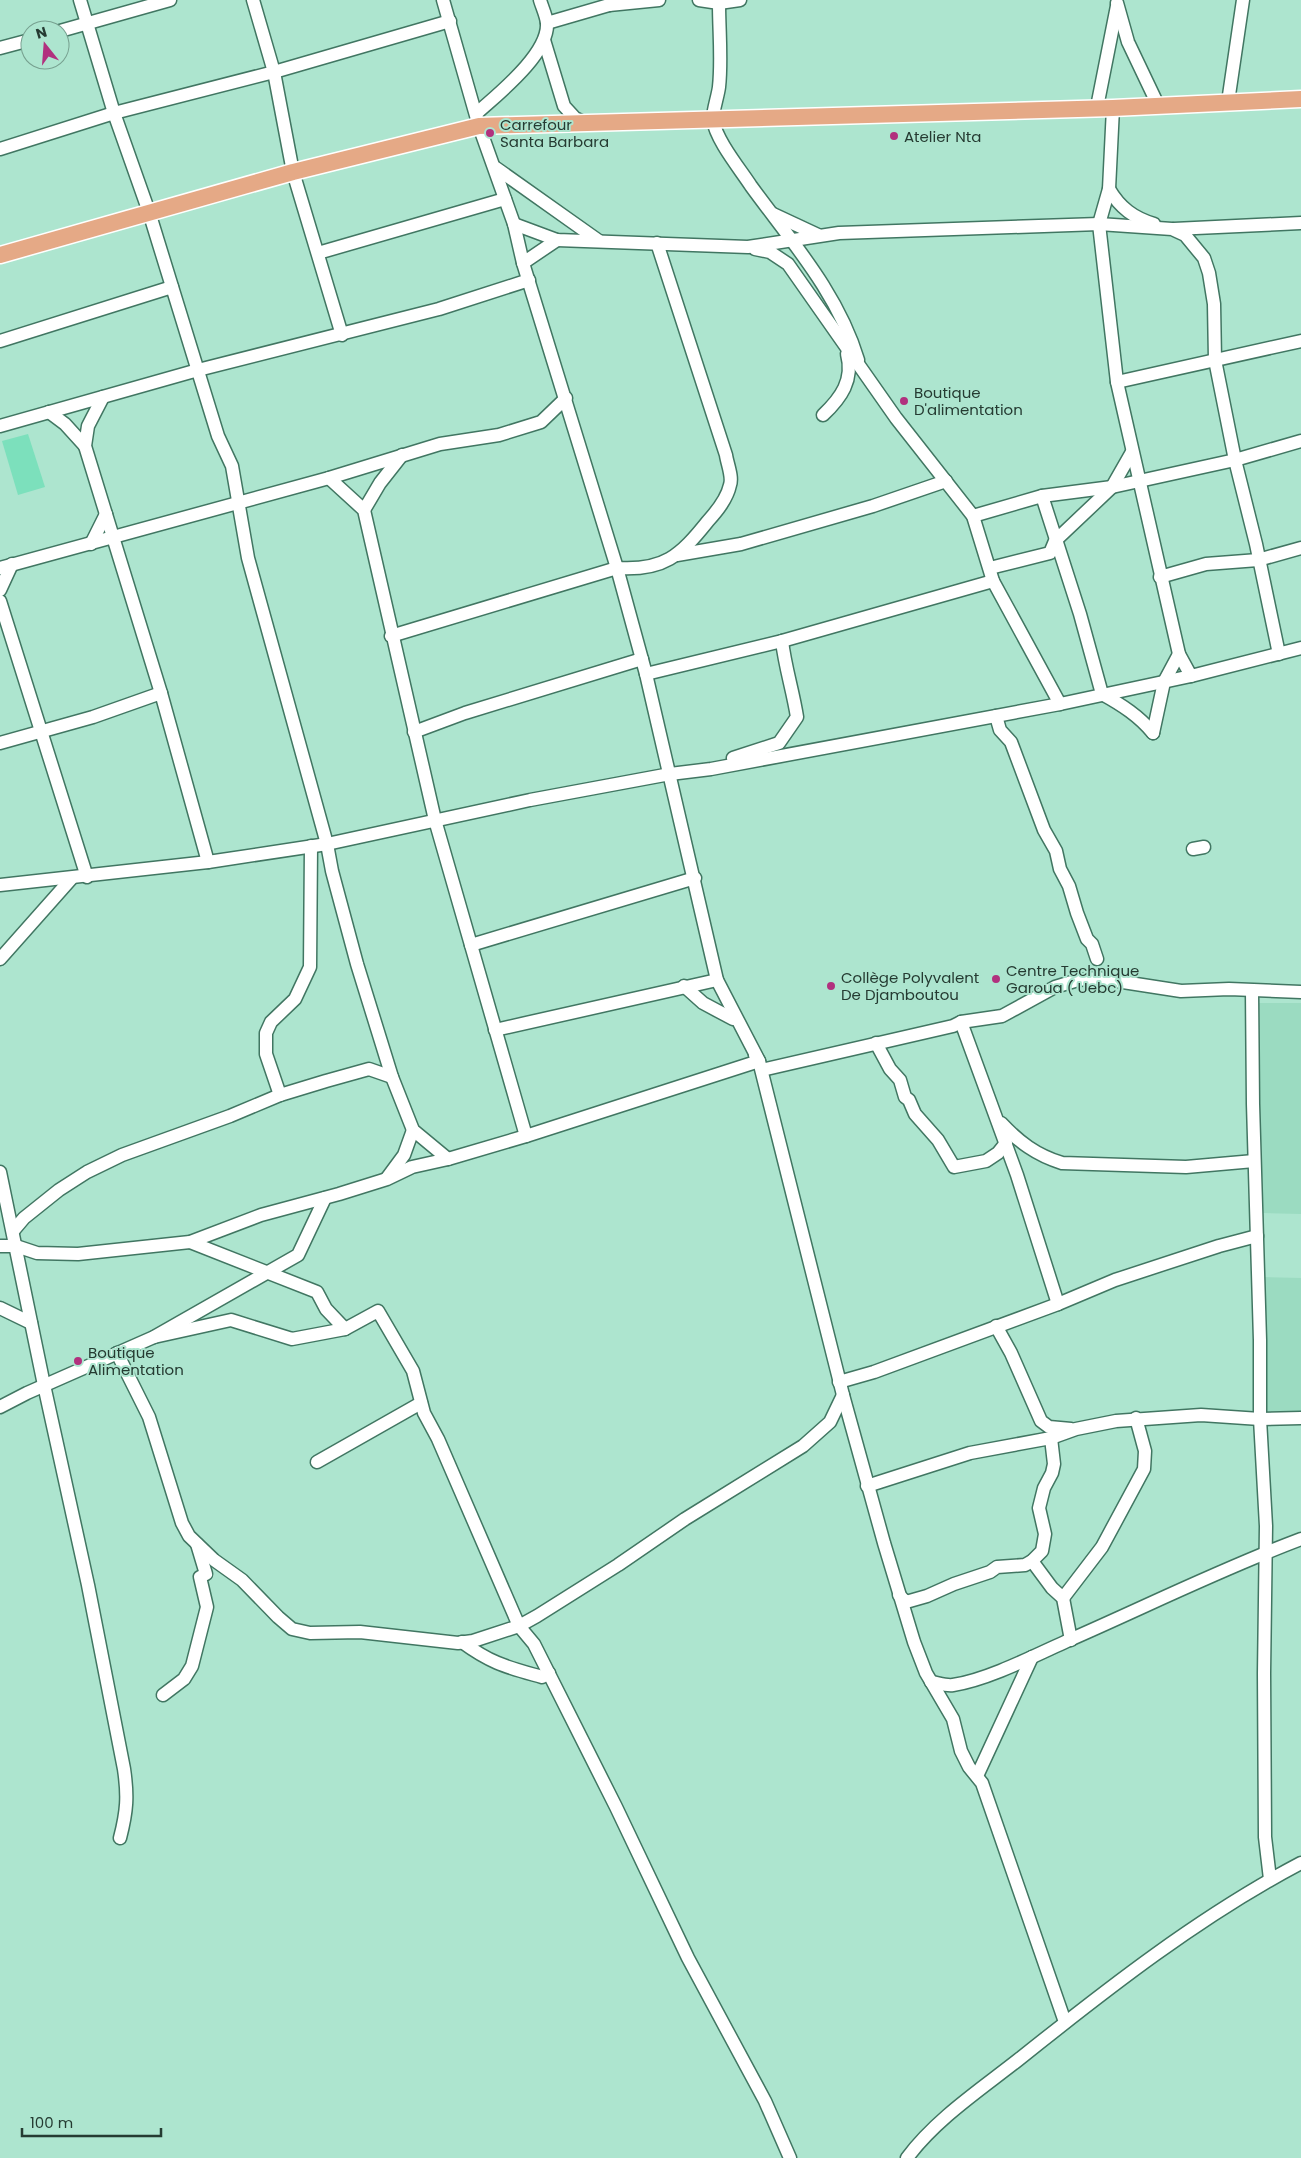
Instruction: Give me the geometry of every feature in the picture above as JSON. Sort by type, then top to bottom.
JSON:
[{"type":"main road","points":[[0,255],[478,120],[585,123],[1301,99]]},
{"type":"street","points":[[80,0],[114,113],[150,212],[218,436],[232,466],[240,502],[248,558],[327,844],[332,872],[357,964],[382,1047],[412,1130],[448,1160]]},
{"type":"street","points":[[70,28],[170,0]]},
{"type":"street","points":[[253,0],[274,72],[293,172],[342,335]]},
{"type":"street","points":[[443,0],[478,120],[514,224],[529,280],[617,568],[646,674],[695,878],[720,997],[760,1066]]},
{"type":"street","points":[[478,120],[520,73],[544,40],[547,23],[540,0]]},
{"type":"street","points":[[547,23],[611,2],[659,0]]},
{"type":"street","points":[[699,0],[719,2],[740,0]]},
{"type":"street","points":[[1228,102],[1243,0]]},
{"type":"street","points":[[1117,1],[1128,42],[1158,105]]},
{"type":"street","points":[[1117,1],[1105,107],[1109,189],[1098,224],[1117,382],[1179,654],[1191,676]]},
{"type":"street","points":[[719,2],[720,85],[712,119],[729,154],[790,240],[820,278],[853,341],[861,369]]},
{"type":"street","points":[[0,149],[114,113],[274,72],[450,21]]},
{"type":"street","points":[[544,40],[564,106],[575,118],[585,123]]},
{"type":"street","points":[[0,48],[20,43]]},
{"type":"street","points":[[496,168],[599,241]]},
{"type":"street","points":[[1109,189],[1117,202],[1128,213],[1143,221],[1172,229],[1185,235],[1204,258],[1214,304],[1215,360],[1235,460],[1256,544],[1279,654]]},
{"type":"street","points":[[318,253],[504,198]]},
{"type":"street","points":[[771,214],[818,235]]},
{"type":"street","points":[[748,247],[818,235],[1098,224],[1172,229],[1301,223]]},
{"type":"street","points":[[514,224],[557,240],[748,247],[770,252],[788,264],[845,348],[896,418],[973,516],[993,581],[1018,631],[1060,704]]},
{"type":"street","points":[[524,263],[557,240]]},
{"type":"street","points":[[657,243],[726,455],[731,484],[721,506],[677,556]]},
{"type":"street","points":[[0,426],[198,370],[439,309],[529,280]]},
{"type":"street","points":[[0,341],[172,287]]},
{"type":"street","points":[[1117,382],[1301,341]]},
{"type":"street","points":[[823,415],[841,396],[847,384],[850,368],[845,348]]},
{"type":"street","points":[[85,446],[88,426],[103,397]]},
{"type":"street","points":[[0,590],[6,566],[329,478],[440,444],[500,436],[541,422],[566,398]]},
{"type":"street","points":[[49,412],[65,424],[85,446],[161,693],[208,862]]},
{"type":"street","points":[[973,516],[1042,496],[1112,487],[1235,460],[1301,441]]},
{"type":"street","points":[[990,568],[1050,553],[1055,541],[1112,487],[1132,452]]},
{"type":"street","points":[[364,510],[380,483],[403,455]]},
{"type":"street","points":[[329,478],[364,510],[391,636],[435,820],[526,1136]]},
{"type":"street","points":[[391,636],[617,568],[637,569],[656,565],[677,556],[751,541],[873,506],[946,481]]},
{"type":"street","points":[[1042,496],[1080,614],[1102,694],[1143,720],[1153,734],[1164,682],[1179,654]]},
{"type":"street","points":[[91,544],[106,514]]},
{"type":"street","points":[[1256,544],[1281,552]]},
{"type":"street","points":[[1160,577],[1206,564],[1258,560],[1281,552],[1301,548]]},
{"type":"street","points":[[646,674],[782,641],[993,581]]},
{"type":"street","points":[[0,601],[87,877]]},
{"type":"street","points":[[711,769],[730,758],[779,743],[797,717],[794,697],[785,666],[782,641]]},
{"type":"street","points":[[0,885],[71,879],[208,862],[327,844],[530,800],[670,774],[711,769],[1060,704],[1191,676],[1301,648]]},
{"type":"street","points":[[414,732],[465,713],[642,659]]},
{"type":"street","points":[[0,743],[94,717],[161,693]]},
{"type":"street","points":[[996,716],[1000,730],[1011,742],[1044,830],[1056,851],[1060,869],[1069,886],[1077,913],[1097,958]]},
{"type":"street","points":[[280,1095],[266,1054],[265,1038],[271,1022],[295,999],[304,984],[310,967],[312,846]]},
{"type":"street","points":[[471,945],[695,878]]},
{"type":"street","points":[[0,960],[71,879]]},
{"type":"street","points":[[0,1246],[16,1246],[36,1253],[78,1254],[190,1242],[261,1215],[387,1179],[412,1167],[448,1160],[760,1066],[876,1043],[953,1026],[961,1022],[1002,1016],[1055,987],[1078,980],[1097,978],[1181,991],[1229,989],[1301,992]]},
{"type":"street","points":[[496,1030],[716,980]]},
{"type":"street","points":[[716,980],[760,1066],[839,1382],[914,1642],[931,1682],[953,1719],[961,1751],[982,1783],[1066,2022]]},
{"type":"street","points":[[684,986],[703,1003],[733,1019]]},
{"type":"street","points":[[1252,991],[1260,1419],[1266,1552],[1265,1837],[1270,1879]]},
{"type":"street","points":[[961,1022],[1006,1143],[1058,1304]]},
{"type":"street","points":[[876,1043],[890,1069],[900,1080],[905,1098],[909,1100],[915,1114],[938,1140],[954,1167],[986,1161],[998,1153],[1006,1143]]},
{"type":"street","points":[[369,1069],[382,1047]]},
{"type":"street","points":[[13,1231],[41,1204],[87,1172],[122,1155],[230,1116],[280,1095],[369,1069],[392,1077]]},
{"type":"street","points":[[997,1119],[1018,1141],[1030,1150],[1062,1163],[1186,1167],[1254,1161]]},
{"type":"street","points":[[387,1179],[404,1155],[412,1130]]},
{"type":"street","points":[[0,1172],[88,1585],[124,1769],[128,1795],[126,1814],[120,1838]]},
{"type":"street","points":[[0,1407],[44,1385],[154,1337],[298,1255],[325,1198]]},
{"type":"street","points":[[839,1382],[874,1372],[1058,1304],[1148,1268],[1257,1236]]},
{"type":"street","points":[[190,1242],[317,1292],[326,1309],[345,1329]]},
{"type":"street","points":[[0,1308],[31,1323]]},
{"type":"street","points":[[154,1337],[231,1320],[292,1339],[345,1329],[378,1311],[413,1370],[421,1403],[519,1626],[534,1644],[549,1673],[688,1958],[765,2101],[790,2158]]},
{"type":"street","points":[[996,1326],[1011,1353],[1041,1421],[1049,1427],[1076,1429]]},
{"type":"street","points":[[117,1353],[149,1417],[182,1523],[189,1536],[242,1580],[292,1629],[310,1633],[371,1632],[462,1642],[473,1641],[519,1626],[618,1565],[685,1518],[803,1446],[830,1422],[843,1395]]},
{"type":"street","points":[[317,1462],[421,1403]]},
{"type":"street","points":[[868,1486],[970,1453],[1051,1438],[1076,1429],[1136,1418],[1201,1415],[1260,1419],[1301,1418]]},
{"type":"street","points":[[1063,1598],[1102,1548],[1144,1470],[1146,1461],[1145,1451],[1136,1418]]},
{"type":"street","points":[[899,1595],[906,1602],[927,1596],[954,1584],[990,1572],[997,1567],[1025,1565],[1042,1551],[1044,1526],[1038,1508],[1054,1464],[1051,1438]]},
{"type":"street","points":[[931,1682],[950,1686],[961,1684],[1032,1657],[1158,1599],[1266,1552],[1301,1539]]},
{"type":"street","points":[[163,1695],[184,1678],[192,1666],[207,1607],[200,1577],[206,1574],[197,1544]]},
{"type":"street","points":[[1032,1561],[1052,1588],[1063,1598],[1071,1640]]},
{"type":"street","points":[[462,1642],[484,1658],[505,1668],[542,1677],[549,1673]]},
{"type":"street","points":[[977,1776],[1032,1657]]},
{"type":"street","points":[[907,2158],[960,2105],[1066,2022],[1164,1949],[1270,1879],[1301,1862]]},
{"type":"shaded area","points":[[28,434],[45,487],[18,495],[2,441]]},
{"type":"shaded area","points":[[1257,1003],[1301,1003],[1301,1214],[1263,1213]]},
{"type":"shaded area","points":[[1262,1277],[1301,1278],[1301,1411],[1263,1412]]},
{"type":"place","name":"Carrefour Santa Barbara","points":[[490,133]]},
{"type":"place","name":"Atelier Nta","points":[[894,136]]},
{"type":"place","name":"Boutique D'alimentation","points":[[904,401]]},
{"type":"place","name":"Centre Technique Garoua ( Uebc)","points":[[996,979]]},
{"type":"place","name":"Collège Polyvalent De Djamboutou","points":[[831,986]]},
{"type":"place","name":"Boutique Alimentation","points":[[78,1361]]}]
